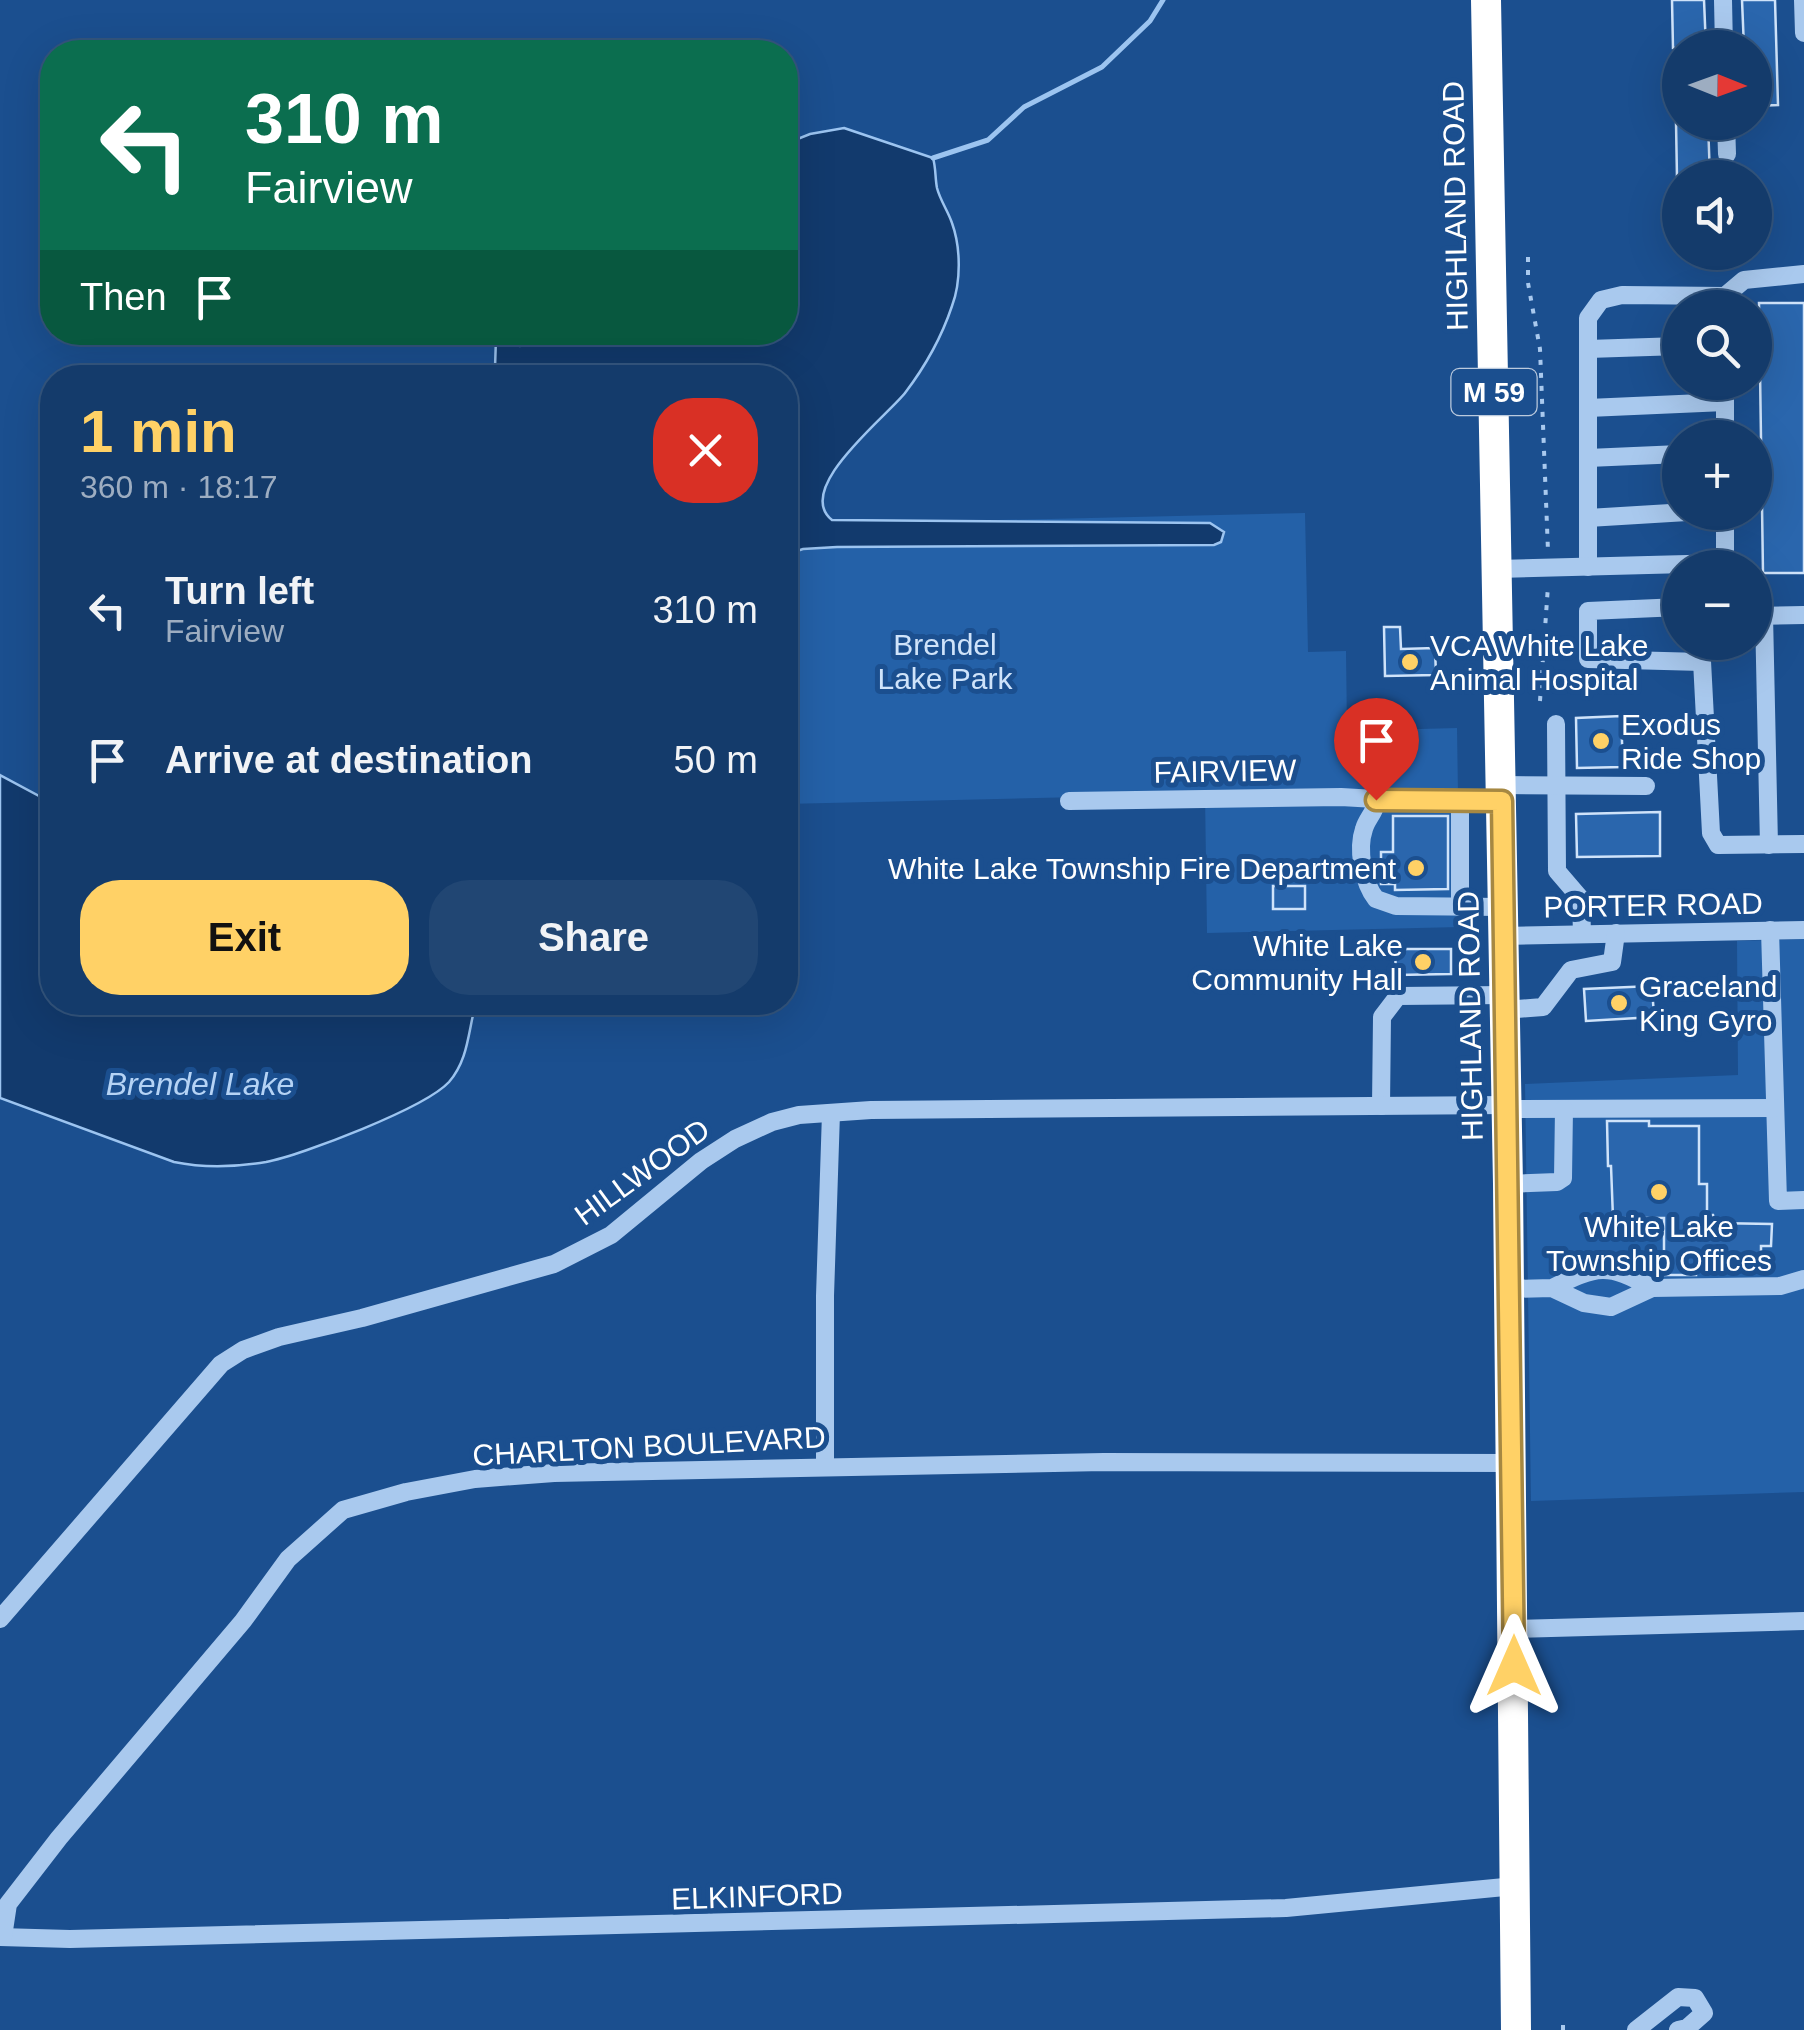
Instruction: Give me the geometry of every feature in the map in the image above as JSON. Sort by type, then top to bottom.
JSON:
[{"type":"highway","name":"HIGHLAND ROAD","points":[[1486,0],[1510,1290],[1516,2030]]},
{"type":"street","points":[[1723,0],[1724,30]]},
{"type":"street","points":[[1803,0],[1804,33]]},
{"type":"street","points":[[1727,140],[1727,154]]},
{"type":"street","points":[[1735,290],[1744,280],[1804,274]]},
{"type":"street","points":[[1588,567],[1588,318],[1601,300],[1622,295],[1662,298]]},
{"type":"street","points":[[1588,349],[1662,347]]},
{"type":"street","points":[[1588,408],[1724,402],[1724,420]]},
{"type":"street","points":[[1588,458],[1662,455]]},
{"type":"street","points":[[1588,518],[1662,514]]},
{"type":"street","points":[[1497,569],[1662,566]]},
{"type":"street","points":[[1662,608],[1588,612],[1588,659],[1662,654]]},
{"type":"street","points":[[1772,615],[1804,614]]},
{"type":"street","points":[[1702,660],[1710,833],[1718,846],[1804,844]]},
{"type":"street","points":[[1761,660],[1769,844]]},
{"type":"street","points":[[1556,724],[1557,871],[1581,899],[1582,934]]},
{"type":"street","name":"FAIRVIEW","points":[[1068,801],[1341,797],[1460,801],[1555,785],[1646,786]]},
{"type":"street","name":"PORTER ROAD","points":[[1376,800],[1362,832],[1364,874],[1376,899],[1396,906],[1460,907],[1504,921],[1582,934],[1804,930]]},
{"type":"street","points":[[1460,801],[1460,907]]},
{"type":"street","points":[[1770,930],[1778,1201],[1804,1200]]},
{"type":"street","points":[[1381,1106],[1382,1017],[1398,996],[1542,1007],[1571,970],[1612,962],[1616,934]]},
{"type":"street","name":"HILLWOOD","points":[[0,1619],[221,1364],[243,1350],[279,1337],[554,1264],[611,1235],[701,1162],[736,1138],[772,1122],[831,1113],[1036,1106],[1775,1108]]},
{"type":"street","points":[[1508,1184],[1557,1182],[1563,1178],[1564,1109]]},
{"type":"street","points":[[826,1465],[825,1296],[831,1113]]},
{"type":"street","points":[[1510,1290],[1552,1288],[1577,1275],[1614,1269],[1652,1288]]},
{"type":"street","points":[[1552,1288],[1584,1303],[1611,1307],[1652,1288],[1780,1286],[1804,1279]]},
{"type":"street","name":"CHARLTON BOULEVARD","points":[[1,1938],[8,1904],[39,1863],[243,1622],[288,1559],[343,1510],[406,1492],[475,1479],[572,1472],[1303,1460],[1512,1463]]},
{"type":"street","points":[[1514,1629],[1804,1621]]},
{"type":"street","name":"ELKINFORD","points":[[1,1938],[521,1930],[1286,1908],[1515,1886]]},
{"type":"street","points":[[1636,2030],[1678,1997],[1695,1998],[1704,2012],[1687,2028],[1678,2030]]},
{"type":"path","points":[[1528,257],[1528,283],[1540,350],[1548,568],[1540,702]]},
{"type":"green space","name":"Brendel Lake Park","points":[[1305,513],[1308,652],[1346,651],[1347,731],[1457,728],[1460,927],[1207,933],[1205,794],[798,804],[798,525]]},
{"type":"green space","points":[[1804,939],[1804,1492],[1531,1501],[1525,1084],[1738,1075],[1737,941]]},
{"type":"water","points":[[844,128],[933,158],[937,188],[955,233],[959,265],[952,306],[926,362],[905,393],[847,454],[824,490],[823,507],[832,520],[1210,523],[1224,532],[1221,542],[798,551],[798,365],[495,365],[496,345],[798,345],[798,139]]},
{"type":"water","name":"Brendel Lake","points":[[0,775],[40,797],[40,1015],[473,1015],[456,1073],[436,1093],[362,1129],[266,1162],[231,1166],[174,1162],[0,1098]]},
{"type":"building","points":[[1672,0],[1704,0],[1705,30],[1673,30]]},
{"type":"building","points":[[1742,0],[1775,0],[1778,105],[1772,105],[1772,30],[1743,30]]},
{"type":"building","points":[[1676,140],[1709,140],[1709,160],[1677,160]]},
{"type":"building","points":[[1772,303],[1804,303],[1804,573],[1772,573],[1772,550],[1763,550],[1762,530],[1772,530],[1772,420],[1761,420],[1760,400],[1772,400]]},
{"type":"building","name":"VCA White Lake Animal Hospital","points":[[1384,627],[1400,627],[1401,649],[1435,648],[1436,675],[1385,676]]},
{"type":"building","points":[[1621,716],[1623,767],[1577,768],[1576,718]]},
{"type":"building","points":[[1660,812],[1660,856],[1577,857],[1576,814]]},
{"type":"building","name":"White Lake Township Fire Department","points":[[1393,816],[1448,816],[1448,889],[1395,890],[1395,884],[1381,884],[1381,852],[1393,852]]},
{"type":"building","points":[[1273,886],[1305,886],[1305,909],[1273,909]]},
{"type":"building","name":"White Lake Community Hall","points":[[1395,949],[1451,949],[1451,974],[1396,975]]},
{"type":"building","name":"Graceland King Gyro","points":[[1652,986],[1654,1017],[1586,1021],[1584,989]]},
{"type":"building","name":"White Lake Township Offices","points":[[1607,1121],[1699,1126],[1699,1184],[1707,1184],[1707,1215],[1713,1215],[1714,1223],[1772,1224],[1771,1246],[1761,1246],[1761,1270],[1696,1267],[1696,1275],[1664,1275],[1664,1218],[1613,1218]]},
{"type":"waterway","points":[[933,158],[988,140],[1024,107],[1102,67],[1150,21],[1163,0]]},
{"type":"place","name":"VCA White Lake Animal Hospital","points":[[1410,662]]},
{"type":"place","name":"Exodus Ride Shop","points":[[1601,741]]},
{"type":"place","name":"White Lake Township Fire Department","points":[[1416,868]]},
{"type":"place","name":"White Lake Community Hall","points":[[1423,962]]},
{"type":"place","name":"Graceland King Gyro","points":[[1619,1003]]},
{"type":"place","name":"White Lake Township Offices","points":[[1659,1192]]},
{"type":"route","points":[[1376,800],[1502,801],[1514,1666]]}]
